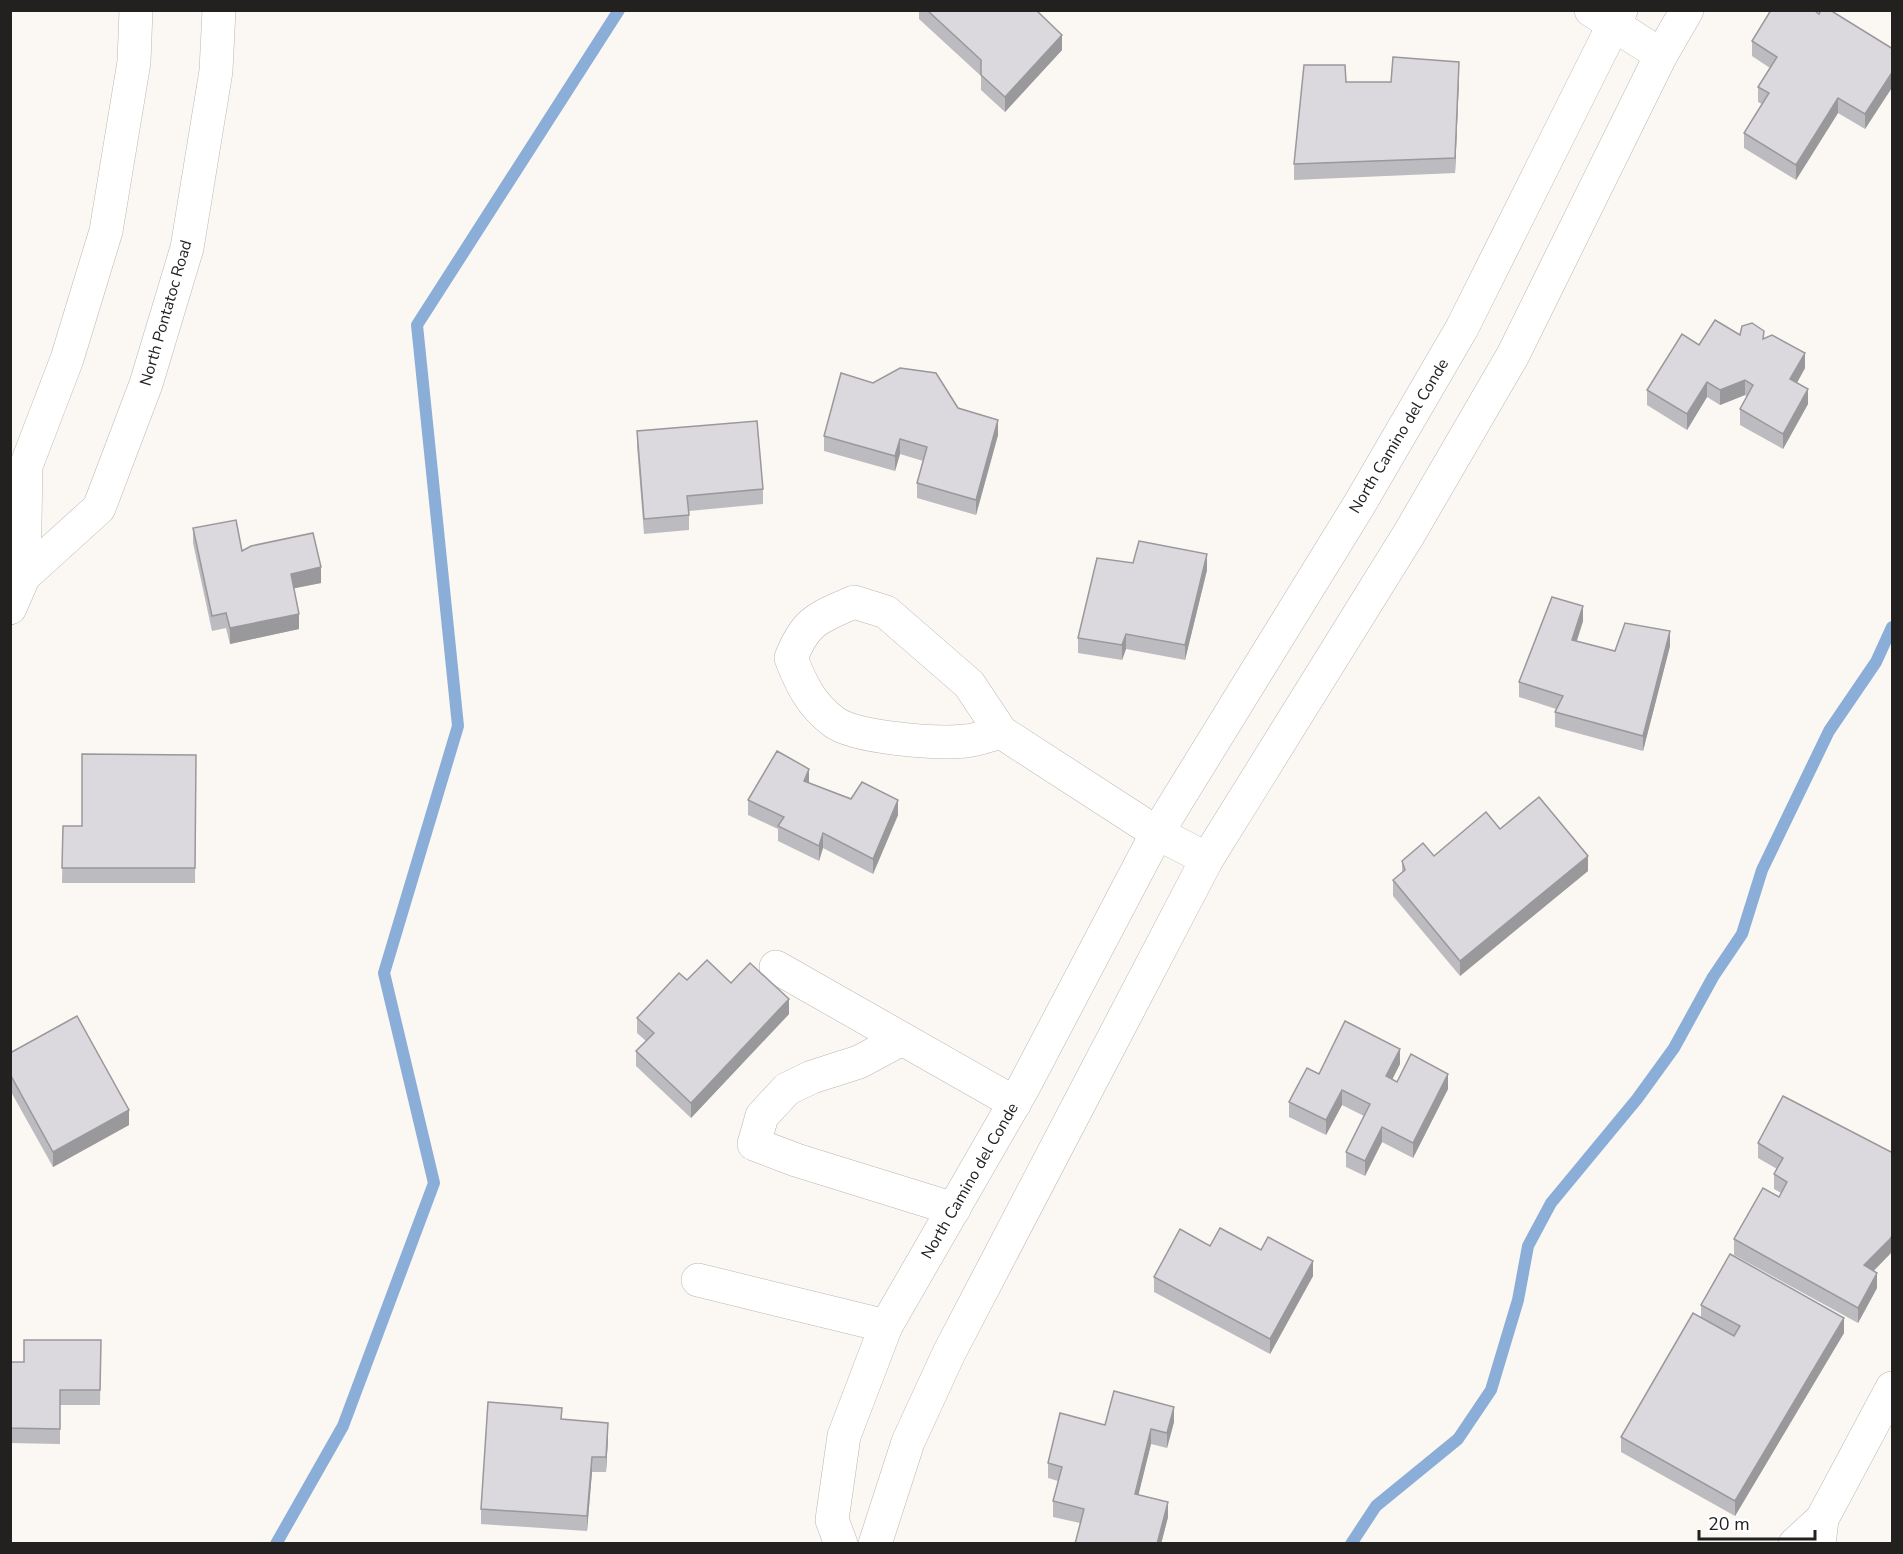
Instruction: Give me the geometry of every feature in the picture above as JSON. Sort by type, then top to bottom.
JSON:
[{"type":"street","name":"North Pontatoc Road","points":[[10,608],[24,576],[26,466],[67,359],[106,231],[134,62],[136,10]]},
{"type":"street","name":"North Pontatoc Road","points":[[24,576],[99,508],[146,384],[187,248],[216,71],[219,10]]},
{"type":"street","points":[[875,1544],[908,1442],[949,1353],[1207,859],[1408,534],[1514,356],[1661,55],[1687,10]]},
{"type":"street","name":"North Camino del Conde","points":[[841,1544],[832,1520],[844,1436],[886,1326],[1015,1103],[1157,832],[1359,505],[1462,328],[1608,15],[1661,55]]},
{"type":"street","points":[[1001,732],[965,741],[869,735],[836,724],[821,711],[802,688],[792,658],[800,634],[820,617],[854,602],[886,612],[969,684],[1001,732],[1157,832],[1207,859]]},
{"type":"street","points":[[776,966],[1015,1103]]},
{"type":"street","points":[[902,1038],[859,1062],[812,1077],[788,1089],[762,1116],[754,1144],[796,1160],[954,1209]]},
{"type":"street","points":[[698,1280],[886,1326]]},
{"type":"street","points":[[1795,1544],[1821,1531],[1893,1388]]},
{"type":"building","points":[[927,10],[1036,10],[1062,35],[1005,97],[981,75],[981,60]]},
{"type":"building","points":[[1771,10],[1814,10],[1819,14],[1821,10],[1830,10],[1893,49],[1893,71],[1865,114],[1838,98],[1796,165],[1744,133],[1769,93],[1758,87],[1777,57],[1752,41]]},
{"type":"building","points":[[1393,57],[1459,62],[1455,158],[1294,164],[1304,65],[1345,65],[1346,82],[1391,82]]},
{"type":"building","points":[[1715,320],[1740,335],[1742,326],[1752,323],[1764,331],[1763,339],[1772,335],[1805,353],[1790,379],[1808,389],[1783,434],[1740,409],[1753,385],[1745,380],[1720,390],[1707,382],[1687,414],[1647,390],[1682,334],[1699,345]]},
{"type":"building","points":[[900,368],[936,373],[958,408],[998,420],[976,500],[917,483],[927,447],[900,439],[895,456],[824,436],[841,373],[873,383]]},
{"type":"building","points":[[757,421],[763,489],[687,496],[689,515],[644,519],[637,431]]},
{"type":"building","points":[[236,520],[242,551],[251,546],[313,533],[321,567],[291,574],[299,614],[230,628],[226,613],[212,616],[193,528]]},
{"type":"building","points":[[1139,541],[1207,554],[1185,645],[1126,634],[1122,645],[1078,638],[1097,558],[1133,563]]},
{"type":"building","points":[[1552,597],[1583,606],[1572,640],[1615,651],[1625,623],[1670,631],[1643,736],[1555,712],[1563,696],[1519,682]]},
{"type":"building","points":[[777,751],[809,769],[804,781],[851,799],[862,782],[898,800],[873,859],[823,833],[819,846],[778,826],[784,817],[748,800]]},
{"type":"building","points":[[82,754],[196,755],[195,868],[62,868],[63,826],[82,826]]},
{"type":"building","points":[[1539,797],[1588,856],[1460,961],[1393,880],[1405,870],[1402,861],[1423,843],[1434,856],[1486,812],[1500,829]]},
{"type":"building","points":[[707,960],[731,983],[750,963],[789,999],[691,1103],[636,1051],[654,1033],[637,1018],[679,973],[687,980]]},
{"type":"building","points":[[77,1016],[129,1110],[53,1152],[10,1074],[10,1053]]},
{"type":"building","points":[[1345,1021],[1400,1049],[1386,1076],[1397,1082],[1411,1054],[1448,1074],[1413,1143],[1382,1127],[1365,1161],[1346,1152],[1370,1104],[1342,1090],[1326,1120],[1289,1102],[1307,1068],[1319,1074]]},
{"type":"building","points":[[1783,1096],[1893,1153],[1893,1234],[1864,1265],[1877,1273],[1858,1308],[1734,1239],[1763,1188],[1779,1197],[1787,1182],[1774,1174],[1783,1158],[1758,1143]]},
{"type":"building","points":[[1220,1228],[1261,1250],[1268,1237],[1313,1261],[1270,1339],[1154,1277],[1180,1229],[1210,1246]]},
{"type":"building","points":[[1730,1254],[1844,1318],[1735,1501],[1621,1437],[1693,1313],[1734,1336],[1740,1326],[1701,1305]]},
{"type":"building","points":[[24,1340],[101,1340],[100,1390],[60,1390],[60,1429],[10,1428],[10,1362],[24,1362]]},
{"type":"building","points":[[1114,1391],[1174,1407],[1167,1433],[1151,1429],[1135,1494],[1168,1502],[1157,1544],[1075,1544],[1084,1509],[1053,1501],[1062,1467],[1048,1463],[1060,1413],[1105,1425]]},
{"type":"building","points":[[488,1402],[562,1408],[561,1419],[608,1423],[606,1457],[592,1457],[587,1516],[481,1509]]},
{"type":"waterway","points":[[276,1544],[343,1426],[434,1183],[384,973],[458,726],[417,325],[619,10]]},
{"type":"waterway","points":[[1351,1544],[1376,1506],[1458,1439],[1491,1390],[1518,1300],[1528,1246],[1551,1203],[1637,1099],[1674,1048],[1713,977],[1742,934],[1762,870],[1829,731],[1876,662],[1892,627]]}]
